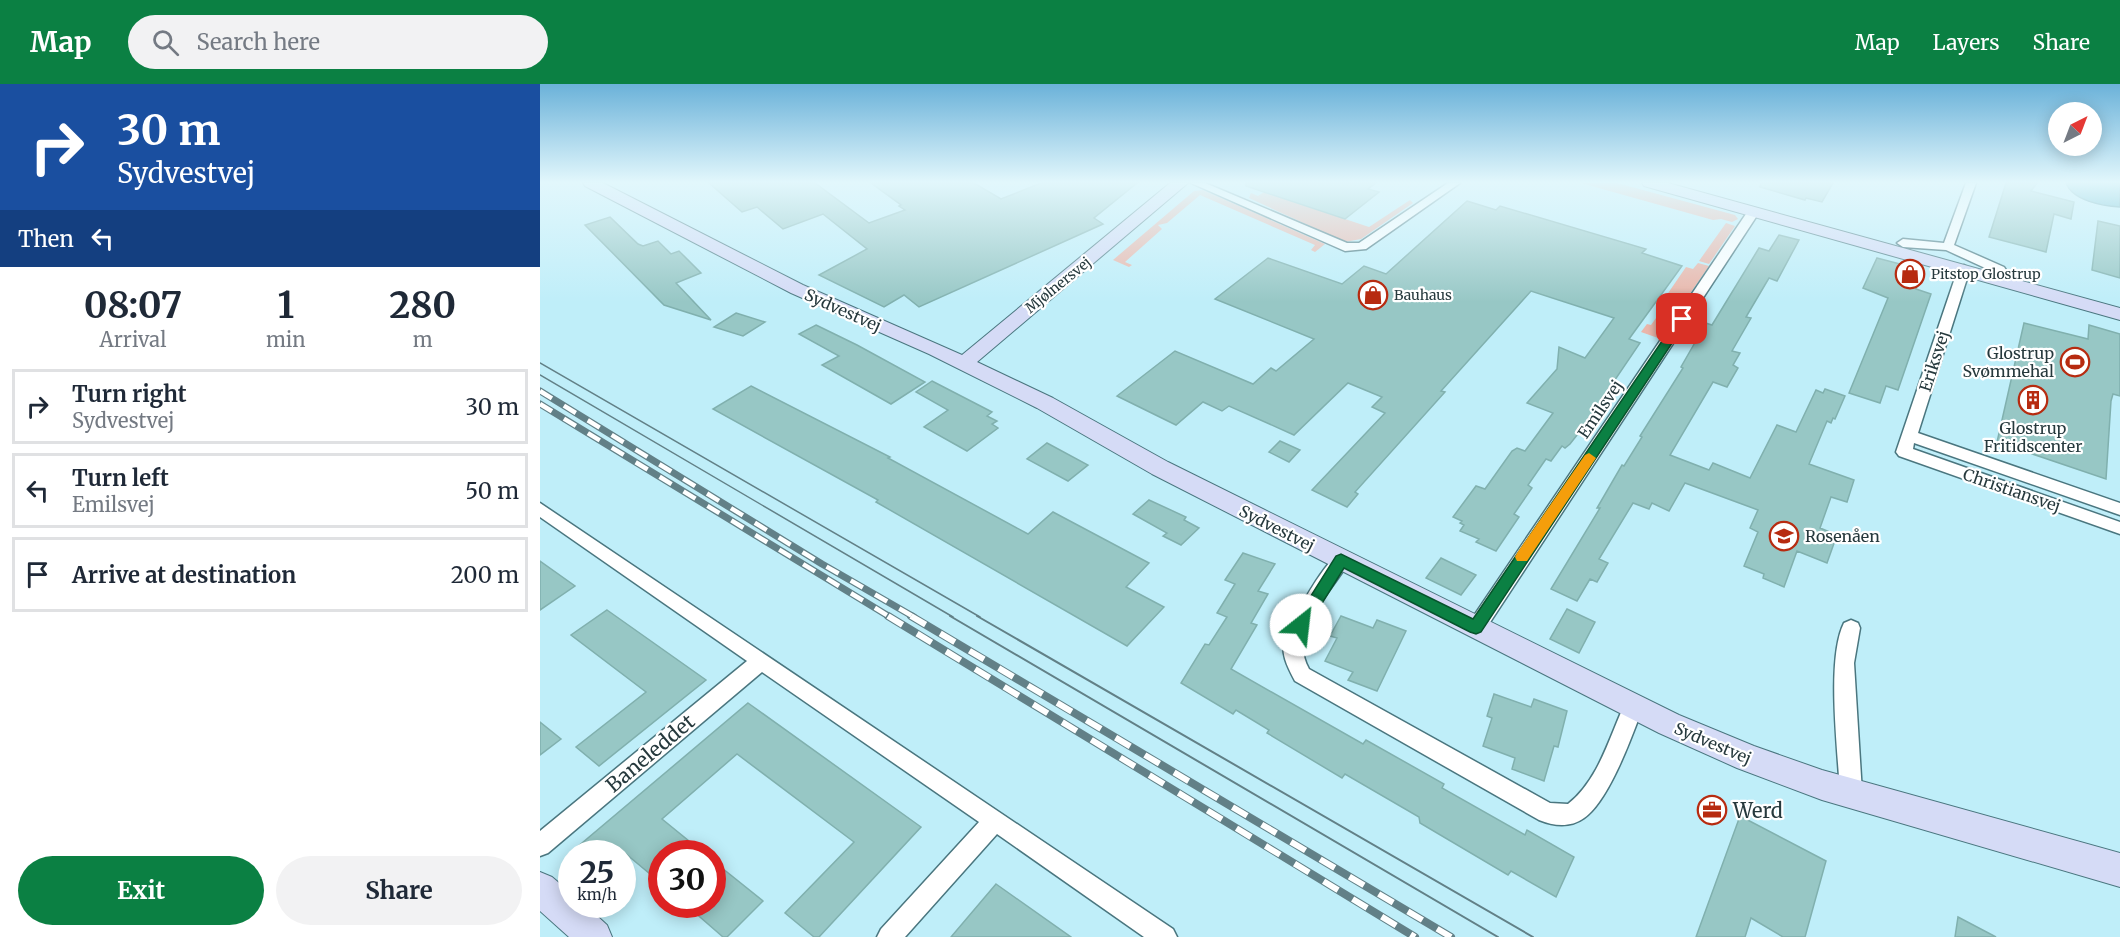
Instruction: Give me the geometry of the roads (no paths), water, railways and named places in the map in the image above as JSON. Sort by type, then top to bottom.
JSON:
[{"type":"street","name":"Sydvestvej","points":[[668,223],[796,289],[964,363],[1045,403],[1160,468],[1633,707],[1748,758],[1851,793],[2120,870]]},
{"type":"street","name":"Mjølnersvej","points":[[964,363],[1132,223]]},
{"type":"street","points":[[1289,223],[1345,247],[1362,246],[1396,223]]},
{"type":"street","name":"Emilsvej","points":[[1476,628],[1747,223]]},
{"type":"street","points":[[1794,223],[2120,313]]},
{"type":"street","points":[[1830,223],[2120,302]]},
{"type":"street","points":[[1948,247],[1957,223]]},
{"type":"street","points":[[1903,243],[1948,247],[2000,270]]},
{"type":"street","name":"Eriksvej","points":[[1904,452],[1964,269]]},
{"type":"street","name":"Christiansvej","points":[[1910,436],[2120,509]]},
{"type":"street","name":"Christiansvej","points":[[1904,452],[2120,528]]},
{"type":"street","points":[[540,509],[1165,937]]},
{"type":"street","points":[[1341,560],[1310,608],[1292,643],[1296,665],[1302,675],[1547,813],[1563,816],[1574,813],[1590,799],[1633,707]]},
{"type":"street","points":[[1851,628],[1844,663],[1851,793]]},
{"type":"street","name":"Baneleddet","points":[[540,845],[761,660]]},
{"type":"street","points":[[889,937],[995,820]]},
{"type":"street","points":[[540,889],[595,937]]},
{"type":"tram line","points":[[540,363],[980,617]]},
{"type":"tram line","points":[[540,375],[953,617]]},
{"type":"tram line","points":[[950,616],[1498,937]]},
{"type":"tram line","points":[[977,616],[1533,937]]},
{"type":"railway","points":[[540,391],[822,564],[914,617]]},
{"type":"railway","points":[[540,404],[890,617]]},
{"type":"railway","points":[[888,616],[1415,937]]},
{"type":"railway","points":[[911,616],[1451,937]]},
{"type":"place","name":"Pitstop Glostrup","points":[[1910,274]]},
{"type":"place","name":"Bauhaus","points":[[1373,295]]},
{"type":"place","name":"Glostrup Svømmehal","points":[[2075,362]]},
{"type":"place","name":"Glostrup Fritidscenter","points":[[2033,400]]},
{"type":"place","name":"Rosenåen","points":[[1784,536]]},
{"type":"place","name":"Werd","points":[[1712,810]]}]
